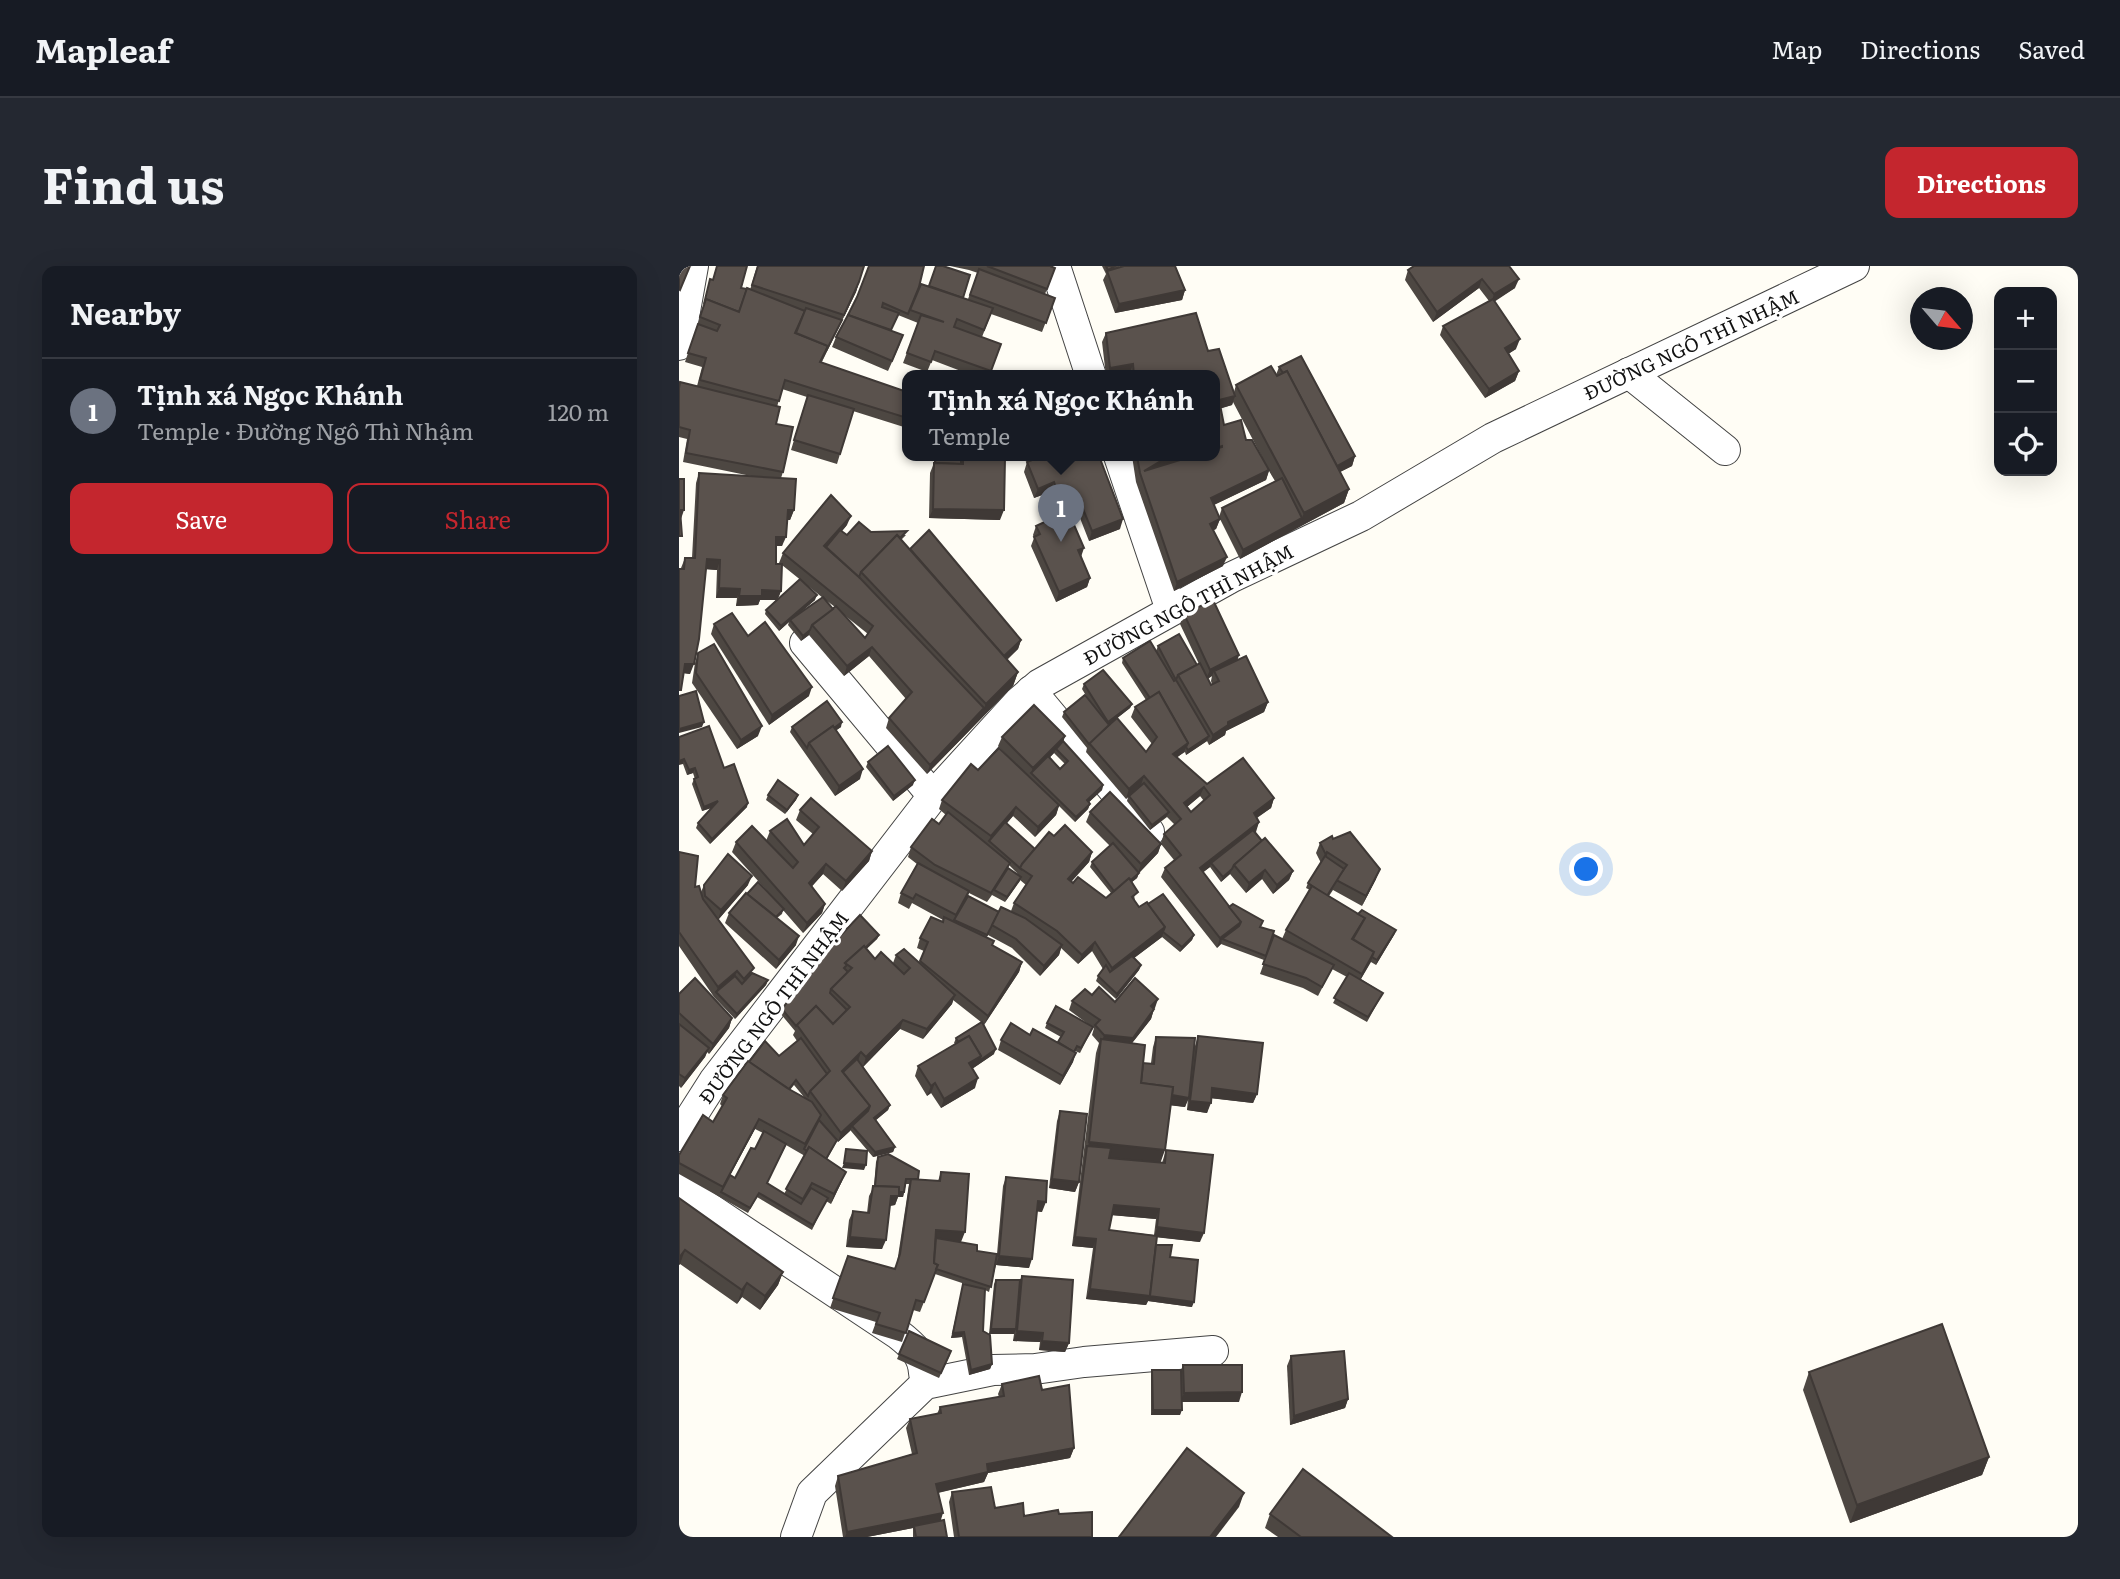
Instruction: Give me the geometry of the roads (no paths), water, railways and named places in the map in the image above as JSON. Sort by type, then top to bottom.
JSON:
[{"type":"street","points":[[679,345],[693,266]]},
{"type":"street","points":[[1055,266],[1089,370]]},
{"type":"street","name":"ĐƯỜNG NGÔ THÌ NHẬM","points":[[679,1136],[714,1081],[933,796],[1040,684],[1232,577],[1361,516],[1493,438],[1854,266]]},
{"type":"street","points":[[1629,373],[1725,450]]},
{"type":"street","points":[[1121,461],[1171,610]]},
{"type":"street","points":[[805,643],[933,796]]},
{"type":"street","points":[[1031,691],[1149,832]]},
{"type":"street","points":[[679,1188],[912,1345],[920,1354],[925,1384]]},
{"type":"street","points":[[796,1537],[812,1493],[925,1384],[993,1370],[1035,1369],[1213,1351]]},
{"type":"place","name":"Tịnh xá Ngọc Khánh","points":[[1061,542]]}]
